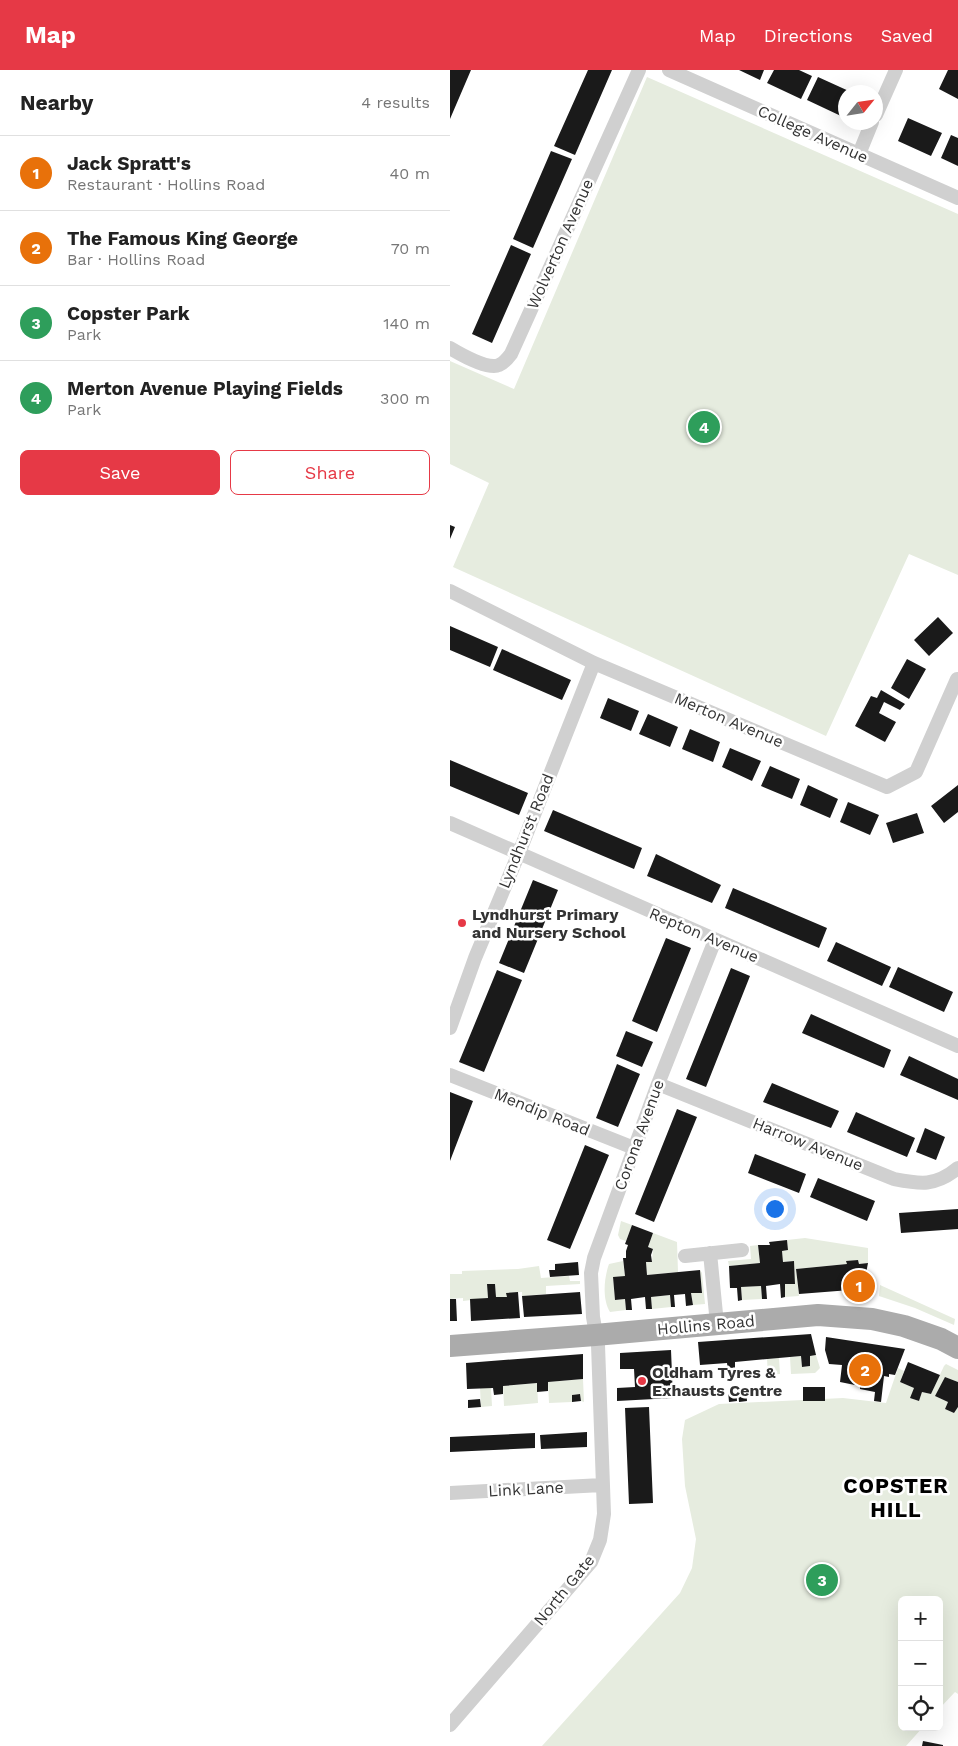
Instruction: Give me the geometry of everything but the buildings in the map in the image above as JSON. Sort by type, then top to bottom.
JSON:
[{"type":"main road","name":"Hollins Road","points":[[450,1346],[596,1336],[818,1315],[850,1316],[904,1326],[941,1339],[958,1348]]},
{"type":"street","name":"Wolverton Avenue","points":[[450,348],[489,366],[498,366],[505,362],[511,354],[639,70]]},
{"type":"street","name":"College Avenue","points":[[669,70],[686,73],[958,198]]},
{"type":"street","points":[[883,100],[896,70]]},
{"type":"street","points":[[859,154],[869,130]]},
{"type":"street","name":"Merton Avenue","points":[[450,591],[594,663],[886,788],[916,772],[957,678]]},
{"type":"street","name":"Lyndhurst Road","points":[[450,1028],[475,958],[594,663]]},
{"type":"street","name":"Repton Avenue","points":[[450,823],[958,1046]]},
{"type":"street","name":"Corona Avenue","points":[[596,1336],[593,1317],[592,1265],[658,1084],[715,940]]},
{"type":"street","name":"Mendip Road","points":[[450,1075],[634,1148]]},
{"type":"street","name":"Harrow Avenue","points":[[658,1084],[894,1179],[919,1184],[949,1176],[958,1168]]},
{"type":"street","points":[[685,1256],[742,1250]]},
{"type":"street","points":[[710,1253],[717,1324]]},
{"type":"street","name":"North Gate","points":[[450,1725],[591,1562],[600,1540],[604,1514],[598,1345],[596,1336]]},
{"type":"street","name":"Link Lane","points":[[450,1494],[602,1485]]},
{"type":"shaded area","points":[[647,77],[958,214],[958,575],[909,554],[826,736],[453,567],[489,483],[450,464],[450,361],[514,389]]},
{"type":"shaded area","points":[[621,1221],[632,1225],[626,1241],[620,1239],[618,1235]]},
{"type":"shaded area","points":[[653,1233],[677,1242],[678,1272],[647,1275],[646,1262],[652,1261],[653,1249],[648,1247]]},
{"type":"shaded area","points":[[805,1238],[868,1248],[868,1263],[859,1264],[858,1260],[847,1262],[847,1264],[796,1269],[799,1296],[785,1297],[785,1284],[795,1283],[794,1261],[783,1262],[782,1251],[788,1250],[787,1240]]},
{"type":"shaded area","points":[[758,1245],[760,1263],[729,1266],[728,1261],[751,1259],[750,1246]]},
{"type":"shaded area","points":[[623,1261],[625,1276],[613,1278],[615,1300],[625,1299],[626,1310],[610,1312],[605,1295],[607,1270],[609,1264]]},
{"type":"shaded area","points":[[539,1266],[541,1278],[569,1276],[570,1281],[580,1281],[580,1284],[546,1286],[546,1294],[522,1296],[522,1292],[507,1293],[507,1297],[496,1297],[495,1284],[487,1284],[488,1298],[463,1301],[463,1298],[450,1299],[450,1274],[462,1274],[462,1271],[518,1269]]},
{"type":"shaded area","points":[[700,1270],[702,1273],[705,1304],[693,1305],[691,1293],[702,1292]]},
{"type":"shaded area","points":[[880,1285],[955,1319],[954,1325],[915,1308],[879,1296]]},
{"type":"shaded area","points":[[761,1286],[762,1299],[742,1300],[741,1287]]},
{"type":"shaded area","points":[[670,1295],[671,1307],[652,1309],[651,1297]]},
{"type":"shaded area","points":[[816,1355],[820,1368],[815,1373],[791,1374],[790,1357],[801,1356],[802,1367],[810,1366],[810,1356]]},
{"type":"shaded area","points":[[779,1358],[780,1374],[768,1375],[767,1359]]},
{"type":"shaded area","points":[[946,1364],[958,1370],[958,1382],[945,1377],[936,1396],[948,1402],[945,1409],[954,1413],[958,1407],[958,1694],[955,1692],[943,1705],[943,1596],[898,1596],[898,1731],[919,1731],[906,1746],[542,1746],[680,1593],[692,1568],[696,1539],[685,1486],[682,1439],[685,1420],[719,1404],[843,1398],[886,1403],[898,1368],[904,1371],[900,1382],[914,1388],[911,1398],[919,1401],[922,1392],[931,1394]]},
{"type":"shaded area","points":[[583,1379],[584,1402],[581,1401],[580,1394],[572,1395],[572,1402],[549,1403],[548,1382]]},
{"type":"shaded area","points":[[537,1383],[538,1403],[504,1406],[503,1386]]},
{"type":"shaded area","points":[[480,1388],[491,1388],[492,1406],[481,1407]]},
{"type":"place","name":"Merton Avenue Playing Fields","points":[[704,427]]},
{"type":"place","name":"Lyndhurst Primary and Nursery School","points":[[462,923]]},
{"type":"place","name":"Jack Spratt's","points":[[859,1286]]},
{"type":"place","name":"The Famous King George","points":[[865,1370]]},
{"type":"place","name":"Oldham Tyres & Exhausts Centre","points":[[642,1381]]},
{"type":"place","name":"Copster Park","points":[[822,1580]]},
{"type":"district","name":"COPSTER HILL","points":[[896,1497]]}]
